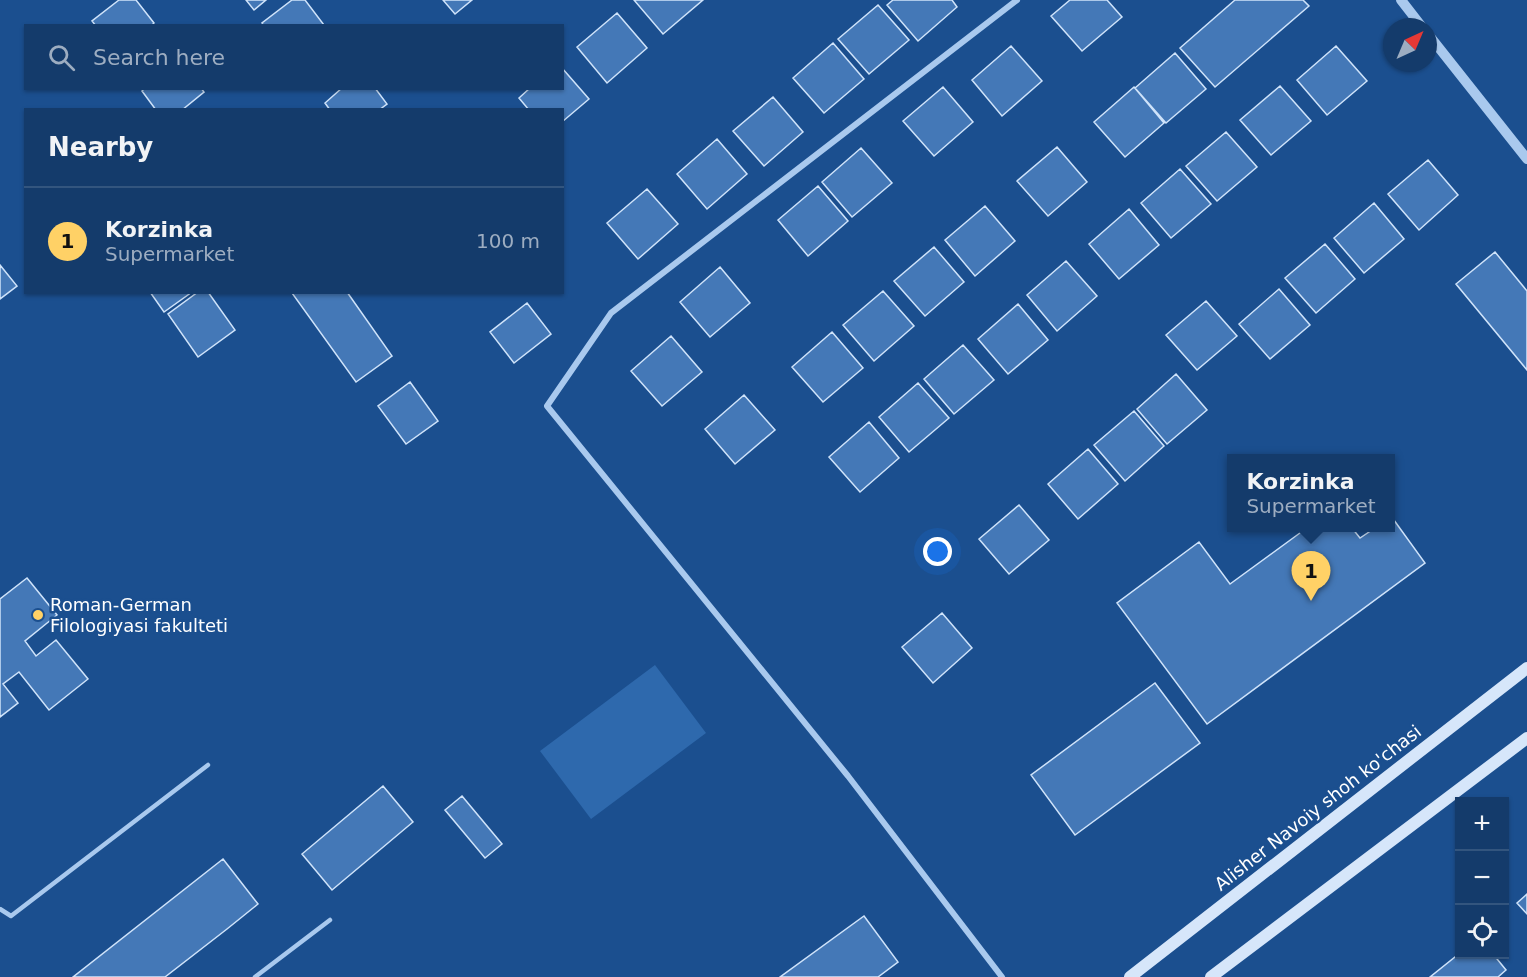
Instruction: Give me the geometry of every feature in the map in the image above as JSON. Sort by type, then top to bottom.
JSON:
[{"type":"main road","name":"Alisher Navoiy shoh ko'chasi","points":[[1130,977],[1527,668]]},
{"type":"main road","points":[[1211,977],[1527,738]]},
{"type":"street","points":[[1002,977],[848,777],[548,406],[611,313],[1017,0]]},
{"type":"street","points":[[1401,0],[1415,18]]},
{"type":"street","points":[[1437,45],[1527,159]]},
{"type":"lane","points":[[0,909],[11,916],[208,765]]},
{"type":"lane","points":[[255,977],[330,920]]},
{"type":"shaded area","points":[[655,665],[706,733],[591,819],[540,751]]},
{"type":"building","points":[[119,0],[136,0],[154,23],[94,24],[92,21]]},
{"type":"building","points":[[246,0],[266,0],[254,10]]},
{"type":"building","points":[[292,0],[305,0],[323,24],[263,24]]},
{"type":"building","points":[[443,0],[472,0],[455,14]]},
{"type":"building","points":[[634,0],[703,0],[663,34]]},
{"type":"building","points":[[893,0],[952,0],[957,7],[918,41],[887,5]]},
{"type":"building","points":[[1070,0],[1107,0],[1122,17],[1082,51],[1051,16]]},
{"type":"building","points":[[1235,0],[1303,0],[1309,6],[1215,87],[1180,48]]},
{"type":"building","points":[[878,5],[909,40],[869,74],[838,39]]},
{"type":"building","points":[[617,13],[647,48],[607,83],[577,47]]},
{"type":"building","points":[[833,43],[864,79],[824,113],[793,78]]},
{"type":"building","points":[[1011,46],[1042,81],[1002,116],[972,80]]},
{"type":"building","points":[[1336,46],[1367,81],[1327,115],[1297,80]]},
{"type":"building","points":[[1175,53],[1206,89],[1166,123],[1135,88]]},
{"type":"building","points":[[564,70],[589,99],[564,120],[564,108],[527,108],[519,98],[528,90],[564,90]]},
{"type":"building","points":[[1280,86],[1311,121],[1271,155],[1240,120]]},
{"type":"building","points":[[943,87],[973,122],[934,156],[903,121]]},
{"type":"building","points":[[1134,87],[1164,123],[1125,157],[1094,122]]},
{"type":"building","points":[[202,90],[204,92],[184,108],[155,108],[142,91]]},
{"type":"building","points":[[340,90],[376,90],[387,104],[382,108],[329,108],[325,103]]},
{"type":"building","points":[[773,97],[803,132],[764,166],[733,131]]},
{"type":"building","points":[[1226,132],[1257,167],[1217,201],[1186,166]]},
{"type":"building","points":[[717,139],[747,174],[707,209],[677,174]]},
{"type":"building","points":[[1057,147],[1087,182],[1048,216],[1017,181]]},
{"type":"building","points":[[861,148],[892,183],[852,217],[822,182]]},
{"type":"building","points":[[1428,160],[1458,195],[1419,230],[1388,194]]},
{"type":"building","points":[[1180,169],[1211,204],[1171,238],[1141,203]]},
{"type":"building","points":[[818,186],[848,221],[808,256],[778,220]]},
{"type":"building","points":[[647,189],[678,224],[638,259],[607,223]]},
{"type":"building","points":[[1374,203],[1404,239],[1364,273],[1334,238]]},
{"type":"building","points":[[985,206],[1015,241],[975,276],[945,240]]},
{"type":"building","points":[[1129,209],[1159,245],[1119,279],[1089,244]]},
{"type":"building","points":[[1325,244],[1355,279],[1316,313],[1285,278]]},
{"type":"building","points":[[934,247],[964,282],[925,316],[894,281]]},
{"type":"building","points":[[1495,252],[1527,291],[1527,370],[1456,284]]},
{"type":"building","points":[[1066,261],[1097,296],[1057,331],[1027,295]]},
{"type":"building","points":[[0,265],[17,286],[0,299]]},
{"type":"building","points":[[720,267],[750,303],[710,337],[680,302]]},
{"type":"building","points":[[1279,289],[1310,325],[1270,359],[1239,324]]},
{"type":"building","points":[[883,291],[914,326],[874,361],[843,325]]},
{"type":"building","points":[[151,294],[189,294],[164,312]]},
{"type":"building","points":[[195,294],[209,294],[235,330],[198,357],[168,314]]},
{"type":"building","points":[[293,294],[348,294],[392,356],[356,382]]},
{"type":"building","points":[[1206,301],[1237,336],[1197,370],[1166,335]]},
{"type":"building","points":[[527,303],[551,334],[514,363],[490,332]]},
{"type":"building","points":[[1018,304],[1048,340],[1008,374],[978,339]]},
{"type":"building","points":[[832,332],[863,368],[823,402],[792,367]]},
{"type":"building","points":[[671,336],[702,372],[662,406],[631,371]]},
{"type":"building","points":[[963,345],[994,380],[954,414],[924,379]]},
{"type":"building","points":[[1176,374],[1207,410],[1167,444],[1137,409]]},
{"type":"building","points":[[410,382],[438,421],[406,444],[378,406]]},
{"type":"building","points":[[918,383],[949,418],[909,452],[879,417]]},
{"type":"building","points":[[744,395],[775,430],[735,464],[705,429]]},
{"type":"building","points":[[1134,411],[1164,446],[1125,481],[1094,445]]},
{"type":"building","points":[[869,422],[899,458],[860,492],[829,457]]},
{"type":"building","points":[[1088,449],[1118,484],[1078,519],[1048,484]]},
{"type":"building","points":[[1019,505],[1049,540],[1009,574],[979,539]]},
{"type":"building","points":[[1395,522],[1425,563],[1207,724],[1117,603],[1199,542],[1230,584],[1301,532],[1355,532],[1360,538],[1369,532],[1395,532]]},
{"type":"building","points":[[27,578],[57,615],[25,641],[36,656],[56,640],[88,679],[49,710],[19,672],[3,684],[18,703],[0,717],[0,599]]},
{"type":"building","points":[[942,613],[972,648],[933,683],[902,647]]},
{"type":"building","points":[[1155,683],[1200,743],[1075,835],[1031,775]]},
{"type":"building","points":[[383,786],[413,822],[332,890],[302,854]]},
{"type":"building","points":[[462,796],[502,844],[485,858],[445,810]]},
{"type":"building","points":[[223,859],[258,904],[227,929],[165,977],[73,977]]},
{"type":"building","points":[[1527,894],[1527,914],[1517,903]]},
{"type":"building","points":[[864,916],[898,962],[878,977],[780,977]]},
{"type":"building","points":[[1455,957],[1455,959],[1497,959],[1506,970],[1498,977],[1430,977]]},
{"type":"place","name":"Korzinka","points":[[1311,601]]},
{"type":"place","name":"Roman-German Filologiyasi fakulteti","points":[[38,615]]}]
